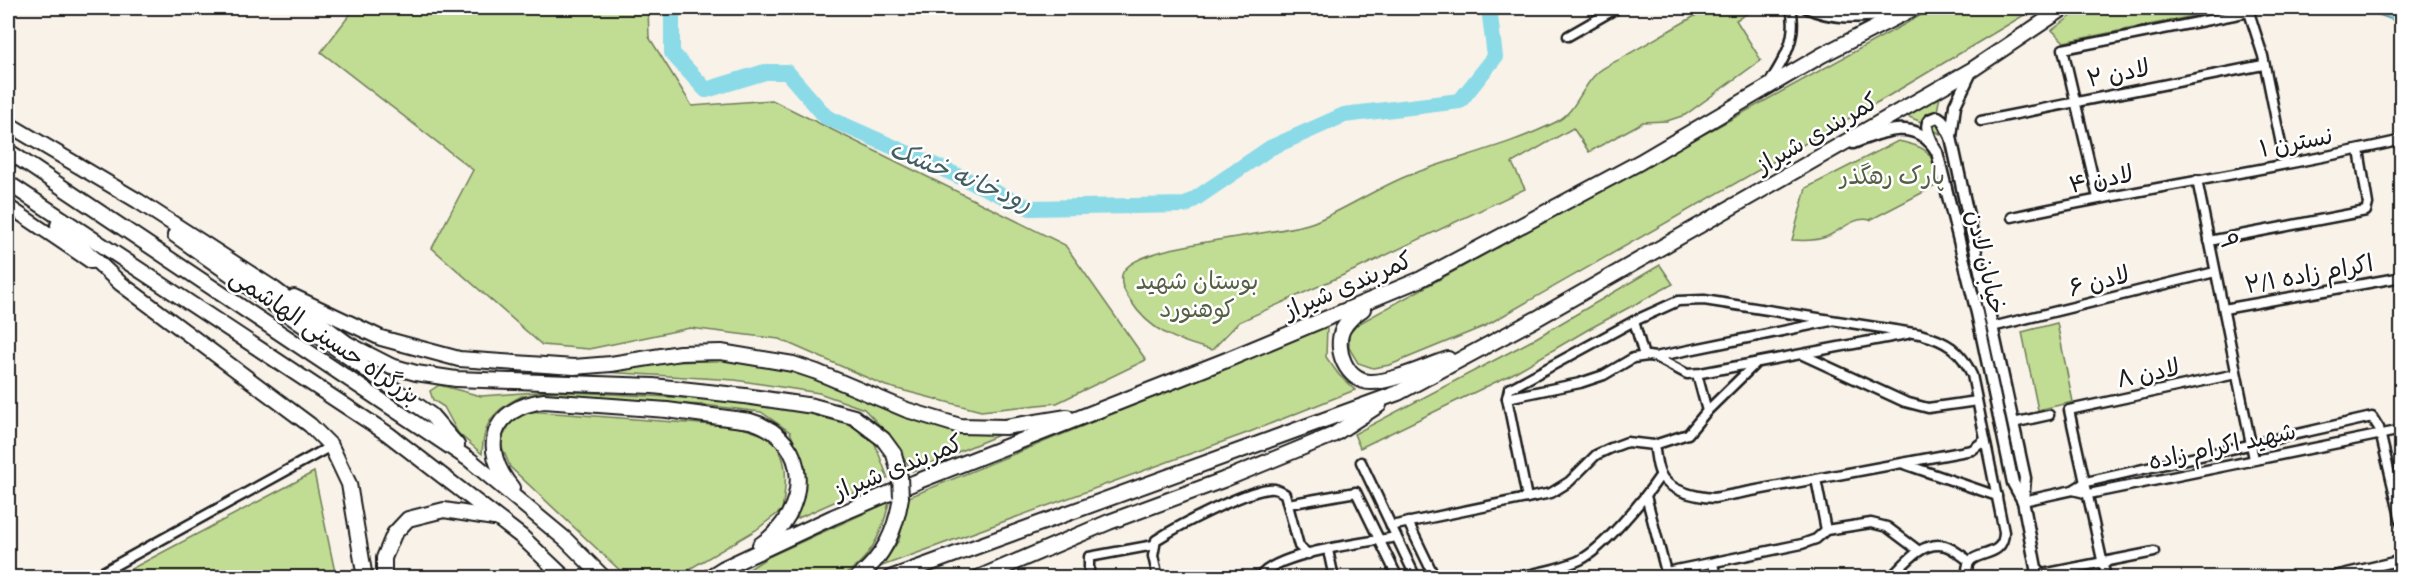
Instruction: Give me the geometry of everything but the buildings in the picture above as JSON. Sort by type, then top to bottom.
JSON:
[{"type":"highway","name":"کمربندی شیراز","points":[[708,578],[724,568],[885,495],[1377,299],[1469,256],[1640,162],[1768,85],[1914,8]]},
{"type":"highway","name":"کمربندی شیراز","points":[[890,578],[1398,393],[1491,344],[1973,69],[2064,8]]},
{"type":"highway","points":[[8,124],[109,183],[274,289],[348,344],[391,366],[456,380],[653,386],[804,404],[854,417],[884,439],[894,454],[900,477],[901,497],[894,527],[887,544],[870,568],[857,578]]},
{"type":"highway","name":"بزرگراه حسینی الهاشمی","points":[[8,150],[470,460],[565,539],[604,578]]},
{"type":"highway","name":"بزرگراه حسینی الهاشمی","points":[[8,183],[388,434],[522,537],[565,578]]},
{"type":"highway","points":[[109,183],[165,227],[431,415],[470,460]]},
{"type":"highway","points":[[31,199],[120,283],[310,425],[331,446],[350,484],[365,578]]},
{"type":"highway","points":[[274,289],[381,338],[459,359],[574,367],[611,364],[680,353],[721,352],[793,364],[907,410],[960,426],[1005,427],[1093,412]]},
{"type":"highway","points":[[1377,299],[1352,316],[1342,330],[1342,359],[1353,377],[1369,382],[1382,381],[1491,344]]},
{"type":"highway","points":[[978,578],[1109,522],[1333,435],[1398,393]]},
{"type":"highway","points":[[524,504],[499,469],[494,453],[495,435],[499,424],[510,411],[527,403],[544,401],[667,410],[762,424],[774,432],[792,454],[797,468],[797,494],[786,520],[768,540],[724,568]]},
{"type":"highway","points":[[384,578],[384,558],[394,534],[408,519],[444,510],[496,518]]},
{"type":"main road","points":[[8,206],[120,283]]},
{"type":"street","points":[[1568,36],[1617,8]]},
{"type":"street","points":[[1768,85],[1785,58],[1793,37],[1791,8]]},
{"type":"street","points":[[1806,8],[1829,17],[1849,19],[1899,14]]},
{"type":"street","points":[[2098,198],[2063,49],[2249,12],[2263,56],[2285,165]]},
{"type":"street","name":"۲ لادن","points":[[1981,121],[2263,65]]},
{"type":"street","name":"خیابان لادن","points":[[1951,137],[1955,105],[1973,69]]},
{"type":"street","name":"خیابان لادن","points":[[2023,501],[2013,483],[1955,219],[1940,161],[1926,127],[1927,122],[1932,118],[1938,117],[1942,120],[1951,137],[2025,478],[2023,501],[2038,576]]},
{"type":"street","points":[[1827,153],[1893,129],[1914,131],[1933,144]]},
{"type":"street","name":"نسترن ۱","points":[[2197,180],[2285,165],[2402,140]]},
{"type":"street","points":[[2209,241],[2366,211],[2368,204],[2359,150]]},
{"type":"street","name":"۴ لادن","points":[[2012,218],[2098,198],[2197,180]]},
{"type":"street","name":"۹","points":[[2197,180],[2254,459]]},
{"type":"street","name":"۶ لادن","points":[[1992,327],[2215,272]]},
{"type":"street","name":"۲/۱ اکرام زاده","points":[[2224,309],[2402,277]]},
{"type":"street","points":[[1527,498],[1507,398],[1509,389],[1634,321],[1678,301],[1704,300],[1914,333],[1940,339],[1954,348],[1965,359],[1972,375],[2004,542],[1999,549],[1978,555],[1970,561],[1966,571],[1968,578]]},
{"type":"street","points":[[1507,398],[1580,383],[1604,375],[1633,358],[1655,357],[1837,320]]},
{"type":"street","points":[[1634,321],[1644,357]]},
{"type":"street","points":[[1655,357],[1687,374],[1697,374],[1914,333]]},
{"type":"street","points":[[1803,355],[1905,402],[1928,408],[1977,401]]},
{"type":"street","points":[[1391,526],[1551,493],[1569,482],[1596,455],[1611,448],[1627,442],[1654,445],[1688,434],[1707,411],[1754,364]]},
{"type":"street","points":[[1697,374],[1707,411]]},
{"type":"street","name":"۸ لادن","points":[[2086,482],[2068,410],[2236,374]]},
{"type":"street","points":[[2013,423],[2049,415]]},
{"type":"street","name":"شهید اکرام زاده","points":[[2023,501],[2073,490],[2086,482],[2372,417],[2378,423],[2380,434]]},
{"type":"street","name":"شهید اکرام زاده","points":[[2073,490],[2089,494],[2402,429]]},
{"type":"street","points":[[2380,434],[2402,525]]},
{"type":"street","points":[[1654,445],[1660,476],[1677,490],[1696,497],[1714,498],[1972,450],[1985,440]]},
{"type":"street","points":[[92,578],[331,446]]},
{"type":"street","points":[[1361,462],[1416,578]]},
{"type":"street","points":[[1900,464],[1997,496]]},
{"type":"street","points":[[1517,578],[1579,560],[1592,552],[1647,496],[1660,476]]},
{"type":"street","points":[[1816,479],[1826,530]]},
{"type":"street","points":[[2086,482],[2106,578]]},
{"type":"street","points":[[1158,578],[1153,556],[1156,540],[1251,493],[1268,489],[1278,489],[1285,494],[1299,546],[1308,554]]},
{"type":"street","points":[[1288,504],[1356,492],[1398,578]]},
{"type":"street","points":[[1647,496],[1664,575],[1802,544],[1816,539],[1826,530],[1871,524],[1887,527],[1919,551]]},
{"type":"street","points":[[1408,522],[1436,578]]},
{"type":"street","points":[[1259,578],[1262,573],[1280,562],[1308,554],[1396,537]]},
{"type":"street","points":[[1089,578],[1089,557],[1154,545]]},
{"type":"street","points":[[1890,578],[1919,551],[1930,546],[1946,546],[1970,561]]},
{"type":"street","points":[[1328,550],[1334,578]]},
{"type":"street","points":[[2038,576],[2154,552]]},
{"type":"street","points":[[2326,578],[2402,560]]},
{"type":"street","points":[[1713,563],[1716,578]]},
{"type":"green space","points":[[355,8],[648,8],[649,37],[692,106],[772,100],[1065,245],[1146,360],[1057,403],[981,411],[886,386],[779,339],[690,328],[589,349],[542,345],[432,248],[473,170],[321,52]]},
{"type":"green space","name":"بوستان شهید کوهنورد","points":[[1709,8],[1757,8],[1736,20],[1761,60],[1685,115],[1667,121],[1643,122],[1589,152],[1573,128],[1512,163],[1525,189],[1239,322],[1212,350],[1176,339],[1156,328],[1138,311],[1125,291],[1122,275],[1131,264],[1151,255],[1178,247],[1297,227],[1314,222],[1407,176],[1501,145],[1556,122],[1569,112],[1599,71]]},
{"type":"green space","points":[[1934,8],[2036,8],[1885,98],[1485,326],[1390,365],[1373,368],[1358,363],[1349,348],[1349,334],[1358,324]]},
{"type":"green space","points":[[2083,8],[2221,8],[2223,10],[2064,42],[2052,30]]},
{"type":"green space","points":[[1940,96],[1937,111],[1940,134],[1904,115]]},
{"type":"green space","name":"پارک رهگذر","points":[[1898,141],[1917,146],[1928,154],[1932,159],[1939,184],[1870,220],[1858,220],[1826,237],[1792,240],[1806,188]]},
{"type":"green space","points":[[1660,265],[1673,284],[1512,374],[1360,448],[1354,434],[1529,342]]},
{"type":"green space","points":[[2057,323],[2073,402],[2038,410],[2022,332]]},
{"type":"green space","points":[[1327,326],[1326,357],[1339,375],[1355,390],[1247,433],[882,566],[899,540],[909,497]]},
{"type":"green space","points":[[730,360],[798,372],[923,422],[972,433],[999,435],[912,471],[892,438],[864,409],[819,393],[735,380],[604,372],[675,362]]},
{"type":"green space","points":[[439,385],[481,396],[552,391],[746,401],[826,415],[855,424],[872,436],[888,478],[796,519],[803,500],[805,469],[790,432],[761,412],[704,405],[522,396],[504,406],[492,418],[485,433],[482,454],[458,433],[444,407],[433,400],[430,391]]},
{"type":"green space","points":[[528,411],[741,427],[758,433],[775,444],[784,461],[785,491],[782,510],[756,530],[676,577],[627,577],[510,467],[500,442],[511,422]]},
{"type":"green space","points":[[314,472],[336,577],[116,577]]},
{"type":"green space","points":[[889,502],[879,535],[867,555],[851,571],[841,577],[737,577],[768,557]]},
{"type":"water","points":[[2360,8],[2401,8],[2401,23]]},
{"type":"waterway","name":"رودخانه خشک","points":[[672,8],[672,53],[706,90],[765,72],[787,72],[826,117],[1030,208],[1186,205],[1270,148],[1344,115],[1460,101],[1495,57],[1489,8]]}]
